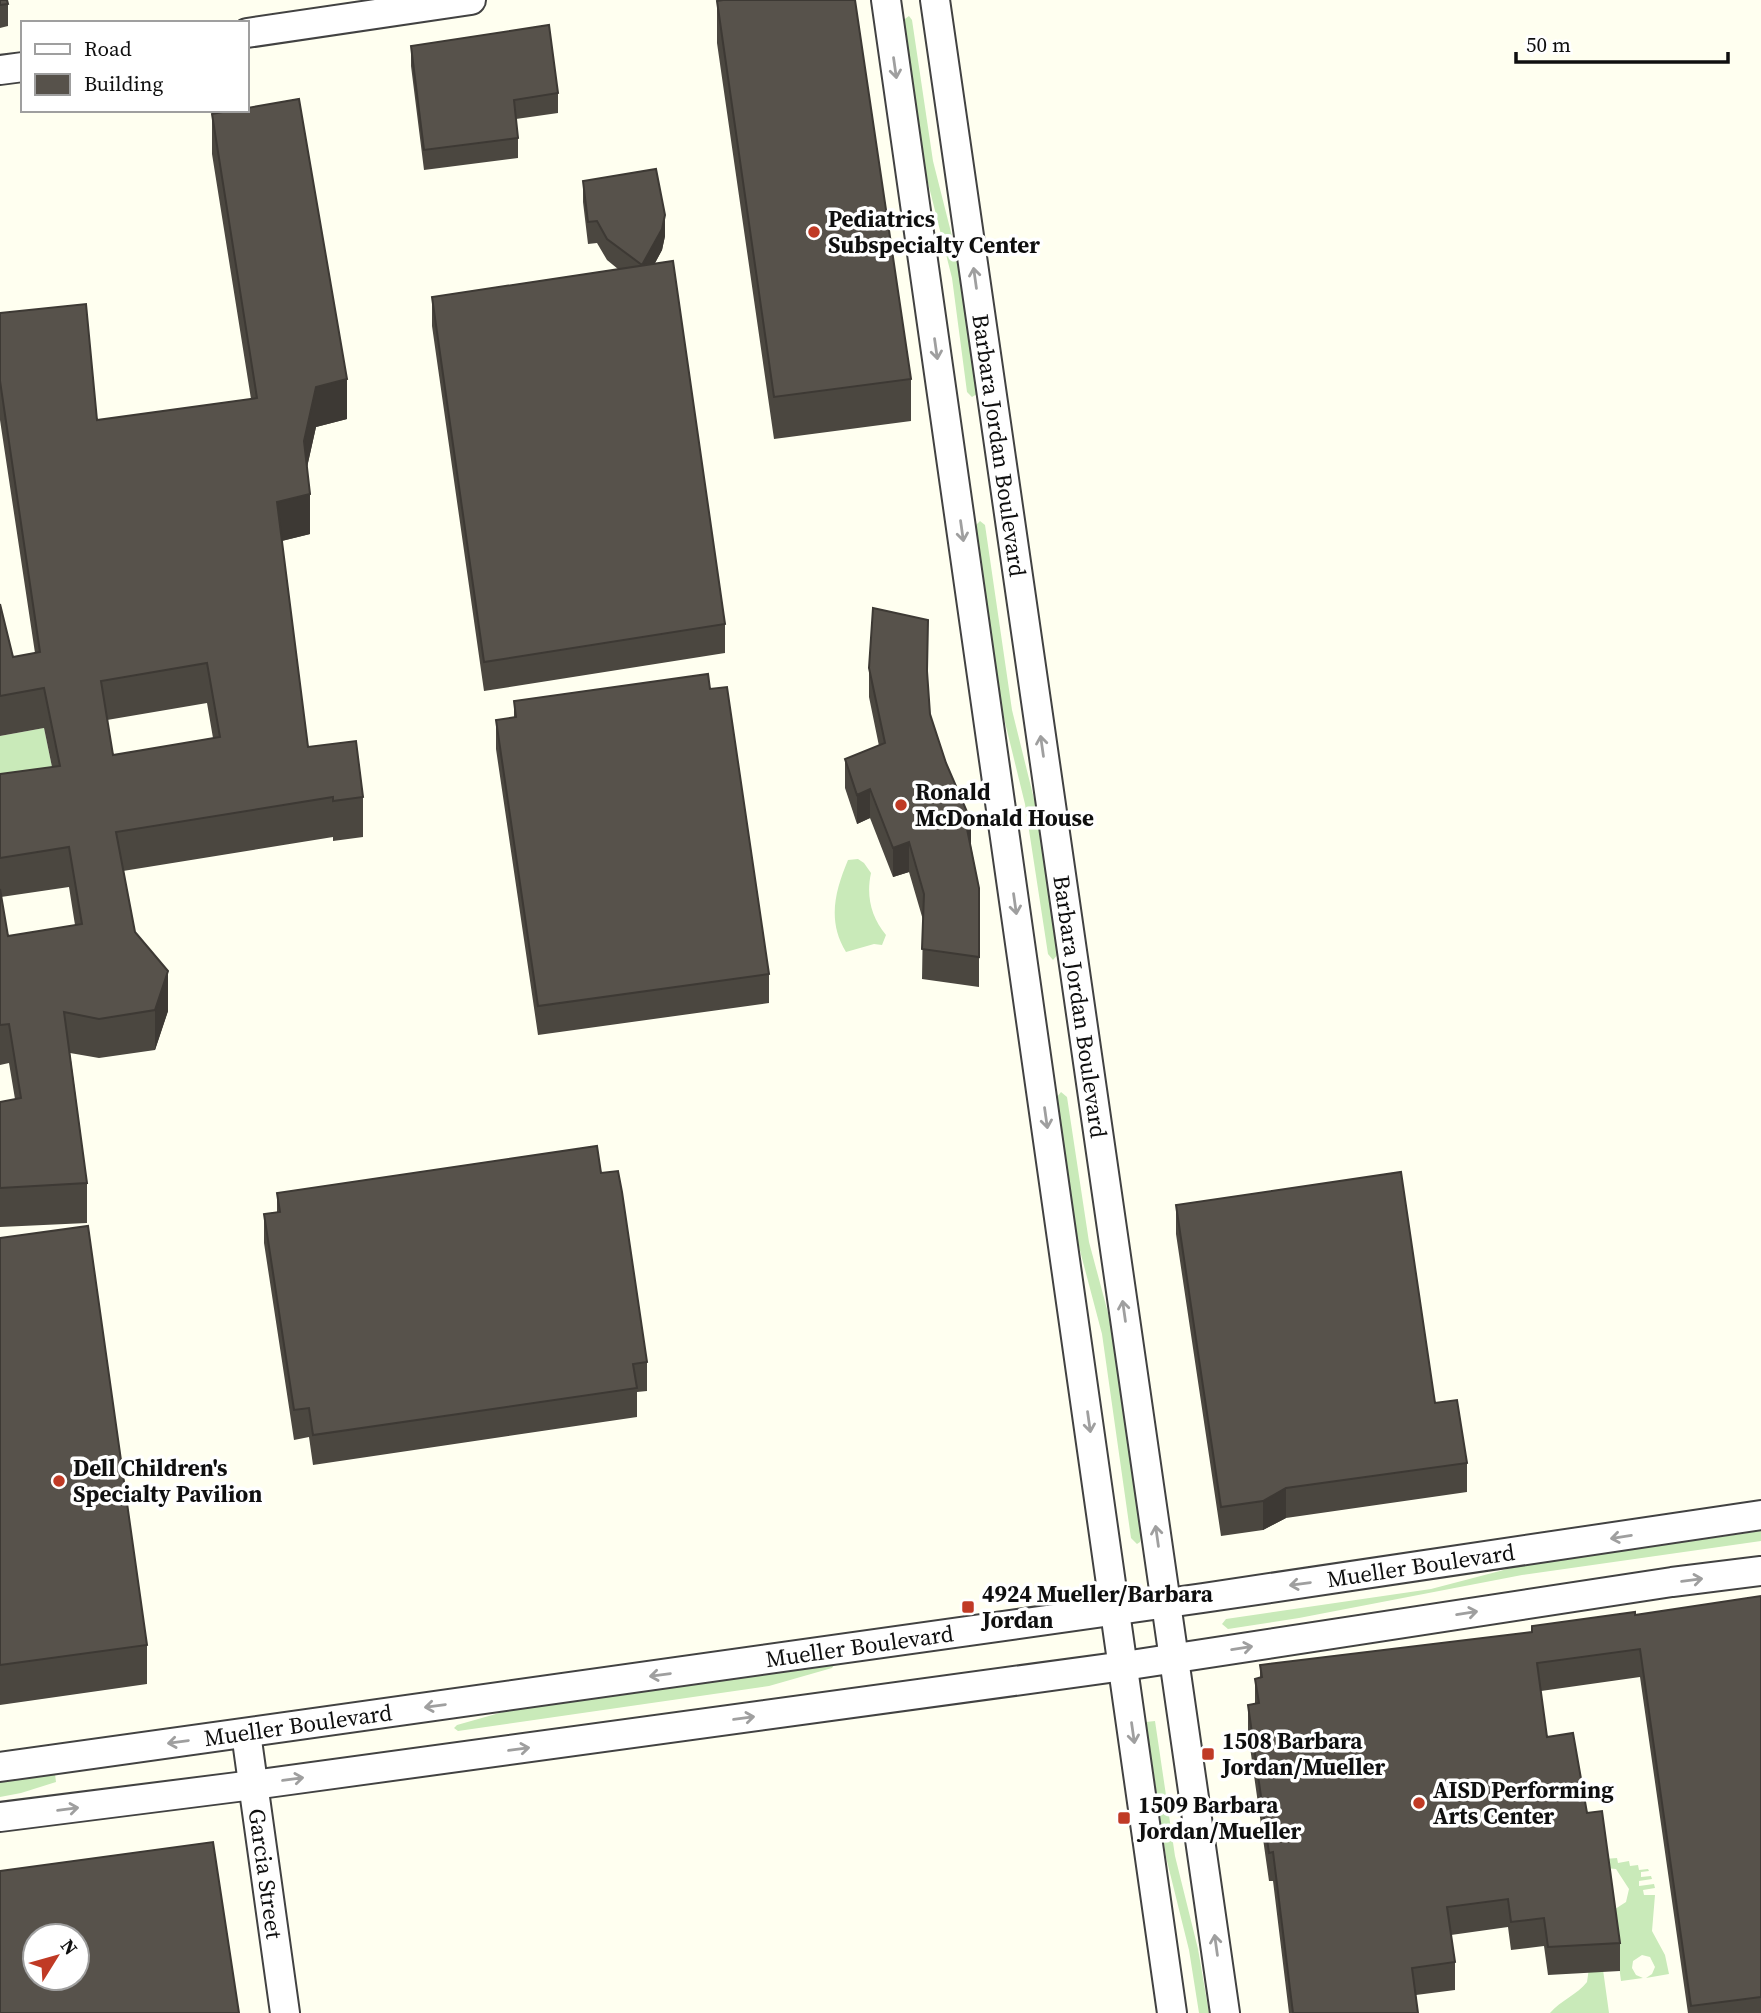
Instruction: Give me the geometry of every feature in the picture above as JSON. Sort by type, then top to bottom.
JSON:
[{"type":"street","points":[[248,33],[471,0]]},
{"type":"street","points":[[886,0],[1172,2013]]},
{"type":"street","name":"Barbara Jordan Boulevard","points":[[936,0],[1225,2013]]},
{"type":"street","points":[[0,71],[21,67]]},
{"type":"street","name":"Mueller Boulevard","points":[[0,1767],[1166,1603],[1761,1515]]},
{"type":"street","points":[[0,1818],[1124,1666],[1672,1582],[1761,1571]]},
{"type":"street","name":"Garcia Street","points":[[246,1733],[285,2013]]},
{"type":"green space","points":[[909,16],[912,20],[933,161],[957,256],[977,391],[972,397],[967,392],[952,278],[923,163],[902,21]]},
{"type":"green space","points":[[980,521],[985,525],[1012,710],[1035,803],[1058,954],[1053,960],[1048,954],[1025,804],[1002,710],[975,526]]},
{"type":"green space","points":[[44,728],[60,806],[0,814],[0,736]]},
{"type":"green space","points":[[858,859],[871,873],[871,906],[886,935],[882,945],[874,944],[846,952],[836,929],[835,906],[848,860]]},
{"type":"green space","points":[[1061,1092],[1067,1097],[1089,1242],[1111,1324],[1141,1537],[1137,1544],[1131,1538],[1102,1334],[1078,1243],[1057,1097]]},
{"type":"green space","points":[[1761,1531],[1761,1541],[1522,1575],[1228,1629],[1222,1624],[1226,1619],[1431,1589],[1519,1566]]},
{"type":"green space","points":[[834,1665],[832,1668],[769,1686],[458,1731],[454,1728],[517,1708]]},
{"type":"green space","points":[[1155,1721],[1175,1856],[1198,1949],[1209,2013],[1199,2013],[1189,1950],[1166,1857],[1146,1722]]},
{"type":"green space","points":[[55,1774],[56,1782],[0,1797],[0,1782]]},
{"type":"green space","points":[[1617,1858],[1618,1863],[1629,1861],[1630,1866],[1638,1865],[1639,1870],[1649,1871],[1641,1872],[1641,1877],[1651,1876],[1652,1879],[1639,1881],[1639,1886],[1654,1884],[1655,1888],[1643,1890],[1644,1895],[1655,1895],[1652,1931],[1665,1955],[1669,1974],[1646,1978],[1652,1974],[1655,1967],[1650,1957],[1642,1955],[1633,1961],[1632,1968],[1636,1975],[1643,1978],[1621,1981],[1612,1911],[1626,1902],[1629,1889],[1616,1869],[1605,1868],[1604,1859]]},
{"type":"green space","points":[[1596,1919],[1609,2013],[1550,2013],[1587,1982]]},
{"type":"building","points":[[0,0],[7,0],[8,4],[0,5]]},
{"type":"building","name":"Pediatrics Subspecialty Center","points":[[855,0],[911,379],[774,397],[717,1]]},
{"type":"building","points":[[549,25],[558,93],[514,100],[518,138],[424,150],[411,46]]},
{"type":"building","points":[[299,99],[347,379],[316,387],[304,441],[310,494],[277,502],[308,747],[356,741],[363,797],[333,801],[333,797],[116,832],[135,932],[168,971],[155,1010],[99,1019],[64,1012],[87,1183],[0,1188],[0,1102],[21,1098],[9,1024],[0,1025],[0,889],[8,936],[82,924],[69,847],[0,858],[0,774],[60,766],[44,688],[0,696],[0,604],[13,657],[40,652],[0,381],[0,313],[86,304],[97,420],[257,398],[212,114],[248,112],[248,108]],"holes":[[[207,663],[220,737],[113,755],[101,681]]]},
{"type":"building","points":[[656,169],[665,215],[662,229],[642,265],[607,239],[597,221],[588,222],[583,181]]},
{"type":"building","points":[[673,261],[725,624],[484,662],[432,297]]},
{"type":"building","name":"Ronald McDonald House","points":[[873,608],[928,620],[930,714],[946,763],[971,821],[966,824],[979,888],[979,957],[922,949],[924,894],[909,842],[893,848],[870,789],[857,795],[845,759],[885,743],[869,668]]},
{"type":"building","points":[[708,674],[710,689],[727,687],[769,974],[538,1006],[496,720],[516,717],[514,701]]},
{"type":"building","points":[[597,1146],[601,1173],[618,1171],[622,1192],[647,1362],[633,1364],[637,1388],[313,1435],[309,1408],[294,1410],[264,1214],[280,1212],[277,1193]]},
{"type":"building","points":[[1401,1172],[1435,1403],[1457,1400],[1467,1463],[1286,1488],[1263,1501],[1221,1507],[1176,1205]]},
{"type":"building","name":"Dell Children's Specialty Pavilion","points":[[88,1226],[147,1645],[0,1665],[0,1238]]},
{"type":"building","points":[[1761,1596],[1761,1997],[1691,2006],[1640,1649],[1537,1663],[1547,1737],[1573,1733],[1587,1813],[1602,1811],[1620,1943],[1548,1947],[1544,1918],[1511,1922],[1508,1899],[1447,1907],[1455,1962],[1412,1968],[1418,2013],[1293,2013],[1273,1852],[1269,1853],[1248,1705],[1259,1703],[1255,1679],[1262,1677],[1260,1665],[1532,1632],[1532,1626],[1635,1612],[1635,1615]]},
{"type":"building","points":[[213,1842],[239,2013],[0,2013],[0,1871]]},
{"type":"place","name":"Pediatrics Subspecialty Center","points":[[814,232]]},
{"type":"place","name":"Ronald McDonald House","points":[[901,805]]},
{"type":"place","name":"Dell Children's Specialty Pavilion","points":[[59,1481]]},
{"type":"place","name":"4924 Mueller/Barbara Jordan","points":[[968,1607]]},
{"type":"place","name":"1508 Barbara Jordan/Mueller","points":[[1208,1754]]},
{"type":"place","name":"AISD Performing Arts Center","points":[[1419,1803]]},
{"type":"place","name":"1509 Barbara Jordan/Mueller","points":[[1124,1818]]}]
